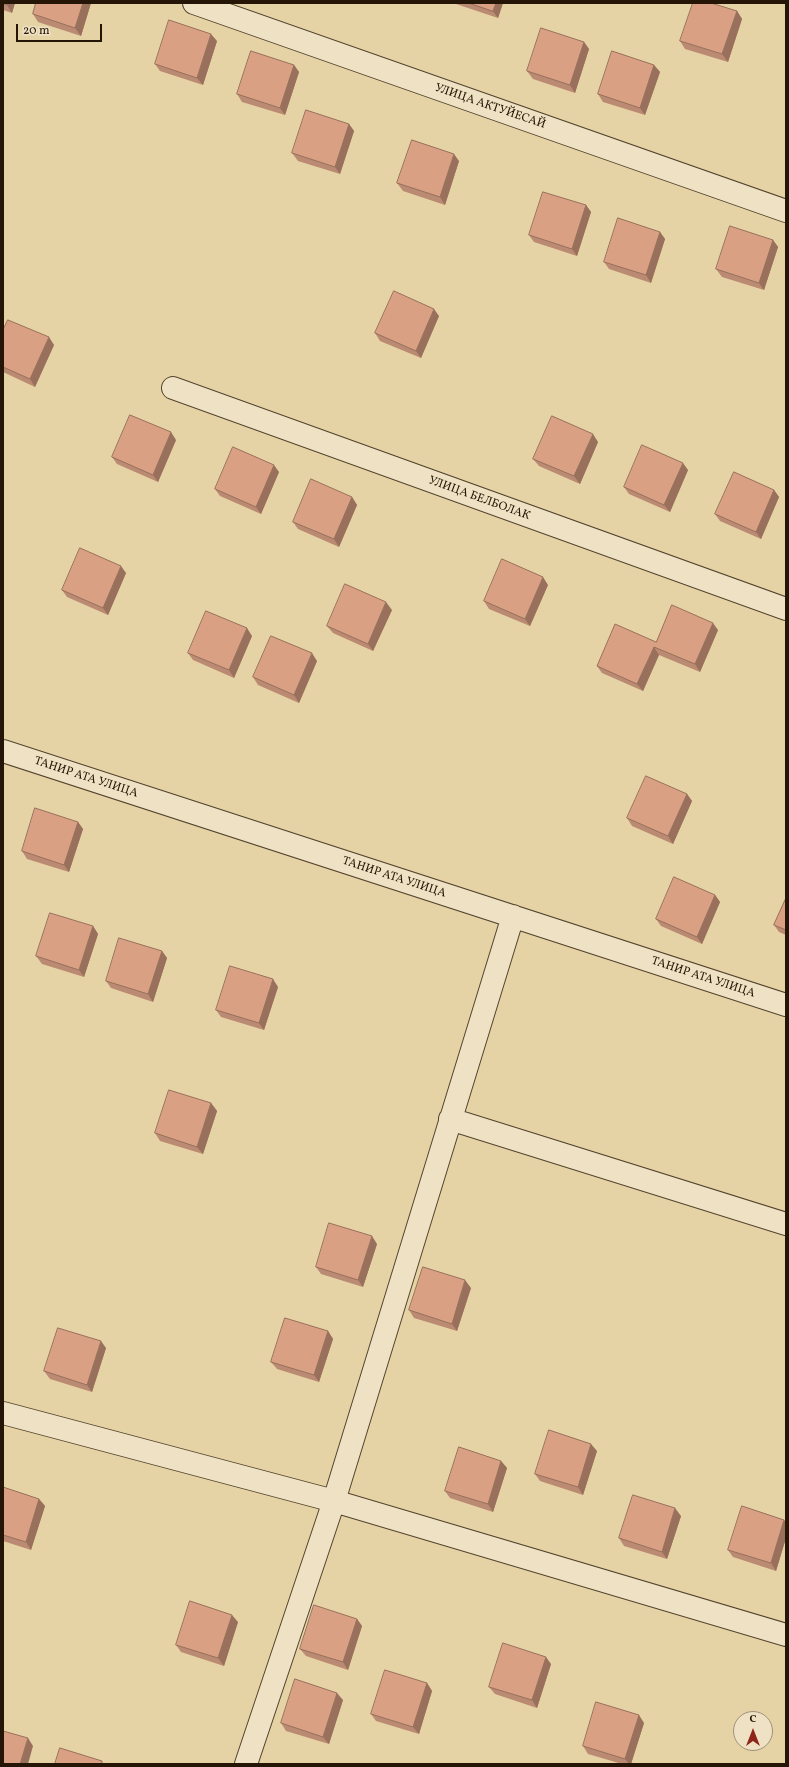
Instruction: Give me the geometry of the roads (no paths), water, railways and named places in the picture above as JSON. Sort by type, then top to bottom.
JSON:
[{"type":"street","name":"УЛИЦА АКТУЙЕСАЙ","points":[[194,3],[786,211]]},
{"type":"street","name":"УЛИЦА БЕЛБОЛАК","points":[[173,388],[786,609]]},
{"type":"street","name":"ТАНИР АТА УЛИЦА","points":[[3,750],[786,1005]]},
{"type":"street","points":[[246,1764],[334,1501],[513,916]]},
{"type":"street","points":[[450,1119],[786,1224]]},
{"type":"street","points":[[3,1413],[334,1501],[786,1635]]}]
